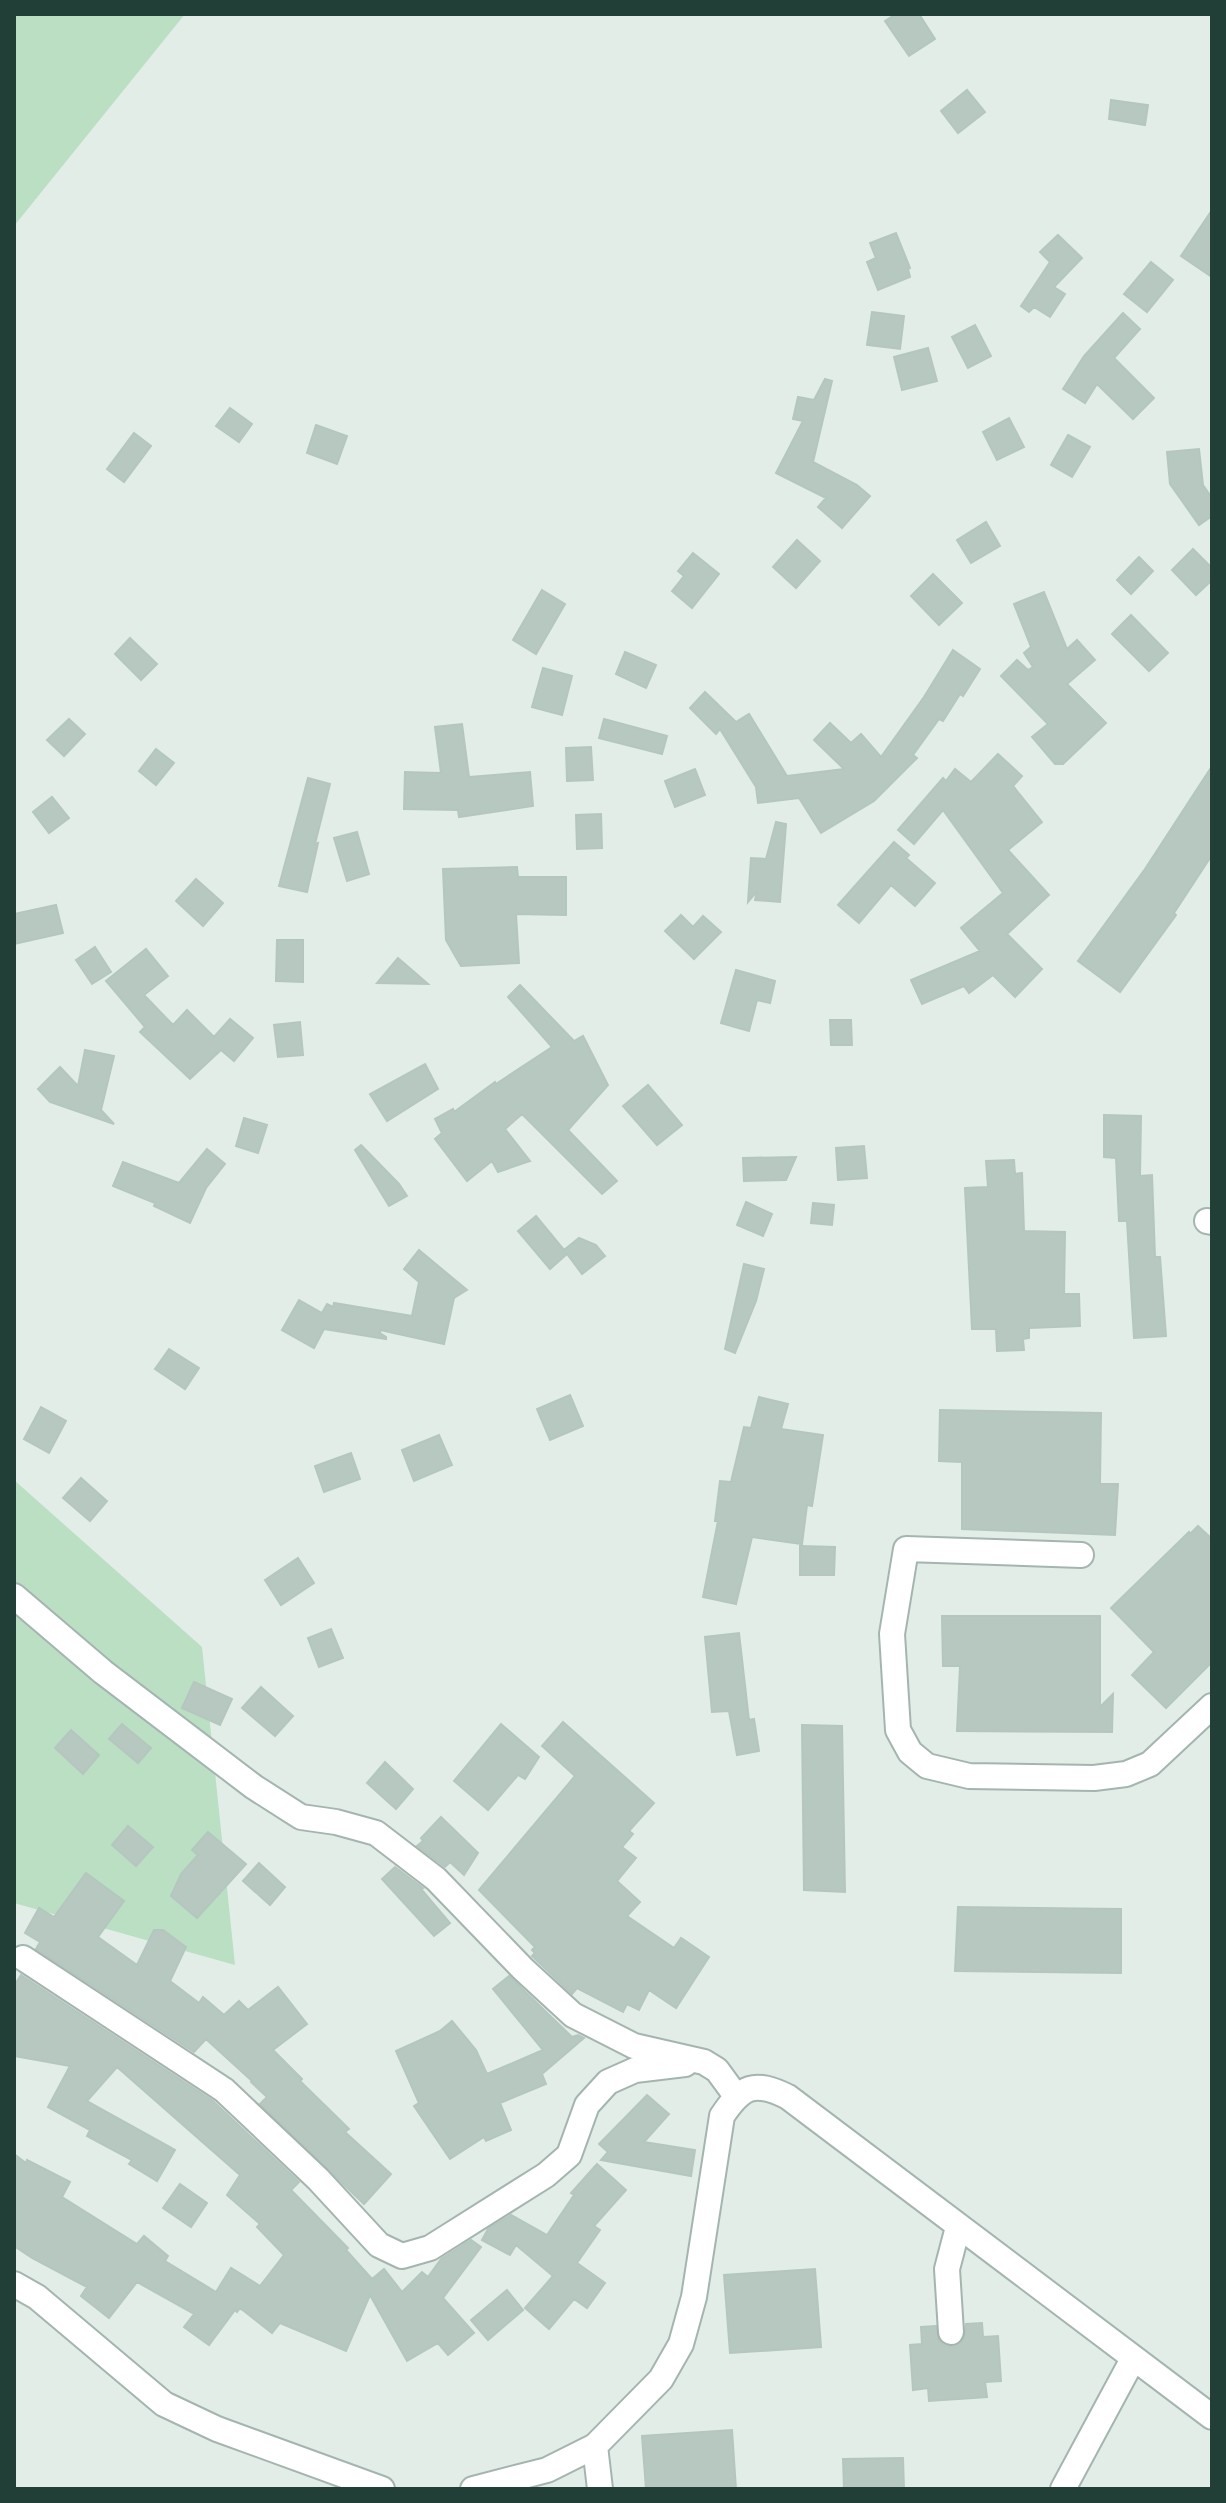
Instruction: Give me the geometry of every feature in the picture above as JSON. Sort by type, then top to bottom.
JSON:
[{"type":"street","points":[[1081,1555],[906,1549],[892,1634],[898,1730],[910,1752],[927,1766],[969,1776],[1094,1778],[1126,1774],[1150,1764],[1212,1706]]},
{"type":"street","points":[[14,1596],[103,1672],[254,1787],[301,1817],[336,1822],[376,1833],[436,1879],[523,1969],[573,2015],[634,2046],[704,2062],[717,2070],[736,2096]]},
{"type":"street","points":[[23,1958],[224,2090],[318,2179],[379,2245],[402,2256],[430,2248],[546,2175],[569,2155],[587,2105],[608,2082],[635,2070],[704,2062]]},
{"type":"street","points":[[473,2489],[547,2470],[595,2446],[661,2379],[681,2344],[694,2297],[722,2116],[736,2096],[753,2087],[769,2087],[788,2097],[1212,2417]]},
{"type":"street","points":[[951,2332],[947,2269],[958,2227]]},
{"type":"street","points":[[14,2284],[37,2297],[164,2404],[217,2429],[382,2489]]},
{"type":"street","points":[[1063,2489],[1133,2359]]},
{"type":"street","points":[[595,2446],[600,2489]]},
{"type":"green space","points":[[14,14],[185,14],[14,226]]},
{"type":"green space","points":[[14,1480],[202,1647],[235,1965],[14,1903]]},
{"type":"building","points":[[896,14],[919,14],[935,39],[909,56],[885,21]]},
{"type":"building","points":[[967,90],[985,112],[958,133],[941,111]]},
{"type":"building","points":[[1111,100],[1148,105],[1145,125],[1109,119]]},
{"type":"building","points":[[1212,210],[1212,277],[1181,256]]},
{"type":"building","points":[[896,233],[910,268],[910,277],[878,290],[867,262],[876,258],[870,243]]},
{"type":"building","points":[[1058,235],[1082,258],[1054,287],[1065,294],[1050,317],[1034,307],[1029,312],[1021,306],[1050,262],[1040,252]]},
{"type":"building","points":[[1151,262],[1173,280],[1147,312],[1124,294]]},
{"type":"building","points":[[872,312],[904,316],[900,349],[867,345]]},
{"type":"building","points":[[1123,313],[1140,329],[1114,358],[1154,398],[1133,419],[1097,384],[1085,403],[1063,389],[1084,356]]},
{"type":"building","points":[[975,325],[991,356],[968,368],[952,337]]},
{"type":"building","points":[[928,348],[937,381],[902,390],[894,357]]},
{"type":"building","points":[[825,379],[832,381],[813,462],[857,485],[870,496],[842,528],[818,507],[826,498],[776,473],[803,421],[793,419],[798,397],[814,400]]},
{"type":"building","points":[[230,408],[252,424],[239,442],[216,426]]},
{"type":"building","points":[[1009,418],[1024,447],[997,460],[983,432]]},
{"type":"building","points":[[316,425],[347,436],[337,464],[307,453]]},
{"type":"building","points":[[134,433],[151,446],[124,482],[107,469]]},
{"type":"building","points":[[1068,435],[1090,447],[1072,477],[1051,465]]},
{"type":"building","points":[[1199,449],[1203,485],[1212,498],[1212,516],[1199,525],[1170,484],[1167,452]]},
{"type":"building","points":[[986,522],[1000,546],[971,563],[957,540]]},
{"type":"building","points":[[797,540],[820,561],[796,588],[773,567]]},
{"type":"building","points":[[1193,549],[1212,568],[1212,580],[1196,595],[1172,570]]},
{"type":"building","points":[[693,553],[719,574],[692,608],[672,591],[684,576],[678,571]]},
{"type":"building","points":[[1139,557],[1153,571],[1131,594],[1117,580]]},
{"type":"building","points":[[933,574],[962,603],[939,625],[911,596]]},
{"type":"building","points":[[542,590],[565,604],[536,654],[513,640]]},
{"type":"building","points":[[1044,592],[1067,649],[1077,640],[1095,660],[1067,684],[1106,723],[1063,764],[1055,764],[1032,737],[1048,724],[1001,676],[1017,660],[1028,670],[1033,667],[1024,653],[1031,647],[1014,604]]},
{"type":"building","points":[[1131,615],[1168,653],[1149,671],[1112,634]]},
{"type":"building","points":[[130,638],[157,664],[141,680],[115,654]]},
{"type":"building","points":[[953,650],[980,669],[963,696],[960,694],[943,721],[939,719],[913,755],[917,758],[874,801],[821,833],[799,798],[758,803],[756,787],[720,729],[716,734],[690,708],[705,692],[736,722],[749,714],[787,776],[844,769],[814,740],[830,723],[851,743],[861,734],[881,757]]},
{"type":"building","points":[[625,652],[656,665],[646,688],[616,674]]},
{"type":"building","points":[[543,668],[572,676],[562,715],[532,707]]},
{"type":"building","points":[[69,719],[85,734],[64,756],[47,740]]},
{"type":"building","points":[[604,719],[667,736],[662,754],[599,738]]},
{"type":"building","points":[[462,724],[469,777],[530,772],[533,806],[459,817],[458,810],[404,809],[405,772],[441,773],[435,727]]},
{"type":"building","points":[[591,747],[593,780],[567,781],[566,748]]},
{"type":"building","points":[[156,749],[174,763],[156,785],[139,771]]},
{"type":"building","points":[[998,754],[1022,776],[1013,786],[1042,822],[1008,850],[1049,895],[1007,934],[1042,969],[1015,997],[993,975],[969,993],[964,986],[922,1004],[911,980],[980,951],[961,928],[1003,893],[943,810],[914,844],[898,830],[943,778],[946,781],[955,769],[971,782]]},
{"type":"building","points":[[1212,766],[1212,855],[1174,913],[1176,915],[1120,992],[1078,961],[1145,869]]},
{"type":"building","points":[[695,769],[705,795],[675,807],[665,781]]},
{"type":"building","points":[[308,778],[330,784],[307,892],[279,886]]},
{"type":"building","points":[[52,797],[69,818],[49,833],[33,812]]},
{"type":"building","points":[[601,814],[602,848],[577,849],[576,815]]},
{"type":"building","points":[[776,822],[786,824],[780,902],[755,900],[757,891],[748,902],[751,858],[766,859]]},
{"type":"building","points":[[357,832],[369,874],[347,881],[334,838]]},
{"type":"building","points":[[894,842],[909,855],[906,858],[935,883],[915,906],[891,885],[859,923],[838,905]]},
{"type":"building","points":[[517,867],[518,877],[566,877],[566,915],[516,914],[519,963],[461,966],[446,940],[443,869]]},
{"type":"building","points":[[196,879],[223,903],[203,926],[176,901]]},
{"type":"building","points":[[56,905],[63,933],[14,944],[14,914]]},
{"type":"building","points":[[681,915],[693,927],[703,916],[721,932],[694,959],[665,931]]},
{"type":"building","points":[[277,940],[303,940],[303,982],[276,981]]},
{"type":"building","points":[[95,947],[111,972],[92,984],[76,960]]},
{"type":"building","points":[[146,949],[168,976],[144,995],[173,1025],[187,1010],[214,1037],[230,1019],[253,1038],[234,1061],[221,1050],[190,1079],[140,1032],[145,1027],[106,981]]},
{"type":"building","points":[[398,958],[428,984],[377,983]]},
{"type":"building","points":[[736,970],[775,981],[770,1003],[757,1000],[749,1031],[721,1023]]},
{"type":"building","points":[[520,985],[574,1041],[583,1036],[608,1085],[568,1130],[617,1181],[602,1194],[522,1114],[505,1129],[530,1161],[498,1172],[492,1161],[467,1181],[435,1139],[442,1133],[435,1119],[453,1109],[454,1112],[552,1047],[508,997]]},
{"type":"building","points":[[830,1020],[851,1020],[852,1045],[831,1045]]},
{"type":"building","points":[[300,1022],[303,1055],[278,1057],[274,1025]]},
{"type":"building","points":[[85,1050],[114,1056],[101,1110],[114,1124],[50,1102],[38,1089],[60,1067],[78,1086]]},
{"type":"building","points":[[425,1064],[438,1089],[387,1121],[370,1094]]},
{"type":"building","points":[[648,1085],[682,1125],[657,1145],[623,1106]]},
{"type":"building","points":[[1104,1115],[1141,1116],[1140,1176],[1152,1175],[1155,1257],[1160,1257],[1166,1336],[1134,1338],[1127,1221],[1119,1221],[1116,1158],[1104,1157]]},
{"type":"building","points":[[244,1118],[267,1125],[258,1153],[236,1146]]},
{"type":"building","points":[[361,1145],[407,1196],[389,1206],[355,1150]]},
{"type":"building","points":[[864,1146],[867,1178],[838,1180],[836,1148]]},
{"type":"building","points":[[207,1149],[225,1164],[206,1188],[190,1223],[154,1206],[155,1203],[113,1186],[123,1162],[179,1183]]},
{"type":"building","points":[[796,1157],[786,1180],[744,1181],[743,1158]]},
{"type":"building","points":[[1014,1160],[1015,1174],[1022,1173],[1024,1231],[1065,1232],[1064,1294],[1079,1294],[1080,1326],[1029,1328],[1029,1338],[1023,1339],[1024,1350],[997,1351],[996,1329],[972,1329],[965,1188],[988,1187],[986,1161]]},
{"type":"building","points":[[746,1202],[772,1214],[763,1236],[737,1225]]},
{"type":"building","points":[[813,1203],[834,1205],[832,1225],[811,1223]]},
{"type":"building","points":[[536,1216],[564,1250],[579,1238],[596,1245],[605,1256],[582,1274],[567,1254],[550,1269],[518,1231]]},
{"type":"building","points":[[419,1250],[467,1290],[454,1298],[444,1344],[380,1330],[386,1339],[324,1329],[314,1348],[282,1330],[299,1300],[322,1313],[327,1304],[333,1307],[334,1303],[412,1316],[419,1282],[404,1269]]},
{"type":"building","points":[[744,1264],[764,1269],[756,1301],[735,1353],[725,1349]]},
{"type":"building","points":[[169,1349],[199,1368],[185,1389],[155,1369]]},
{"type":"building","points":[[570,1395],[583,1426],[550,1440],[537,1409]]},
{"type":"building","points":[[759,1397],[788,1404],[781,1429],[823,1435],[812,1506],[807,1505],[802,1544],[752,1537],[736,1604],[703,1597],[718,1521],[715,1521],[720,1481],[731,1482],[744,1427],[751,1428]]},
{"type":"building","points":[[41,1407],[66,1421],[49,1453],[24,1439]]},
{"type":"building","points":[[940,1410],[1101,1413],[1100,1484],[1118,1484],[1115,1535],[962,1529],[962,1462],[939,1461]]},
{"type":"building","points":[[439,1435],[452,1465],[414,1481],[402,1450]]},
{"type":"building","points":[[351,1453],[360,1479],[324,1492],[315,1466]]},
{"type":"building","points":[[81,1478],[107,1501],[90,1521],[63,1498]]},
{"type":"building","points":[[1198,1526],[1212,1539],[1212,1662],[1166,1708],[1132,1675],[1154,1652],[1111,1608]]},
{"type":"building","points":[[800,1546],[835,1547],[834,1575],[800,1575]]},
{"type":"building","points":[[298,1558],[314,1583],[281,1605],[265,1580]]},
{"type":"building","points":[[942,1616],[1100,1616],[1100,1707],[1113,1694],[1112,1732],[957,1731],[960,1666],[943,1666]]},
{"type":"building","points":[[331,1629],[343,1658],[319,1667],[308,1638]]},
{"type":"building","points":[[739,1633],[749,1720],[754,1719],[759,1751],[737,1755],[729,1711],[712,1712],[705,1637]]},
{"type":"building","points":[[194,1682],[232,1699],[220,1725],[182,1708]]},
{"type":"building","points":[[261,1687],[293,1716],[275,1736],[242,1708]]},
{"type":"building","points":[[563,1722],[654,1803],[629,1831],[633,1834],[622,1847],[636,1858],[617,1881],[640,1902],[627,1916],[674,1948],[681,1938],[709,1957],[676,2008],[649,1990],[639,2010],[627,2004],[623,2012],[577,1988],[572,1994],[532,1956],[535,1947],[479,1890],[575,1776],[542,1746]]},
{"type":"building","points":[[122,1724],[151,1748],[138,1763],[109,1739]]},
{"type":"building","points":[[501,1724],[539,1757],[525,1779],[518,1775],[488,1810],[454,1781]]},
{"type":"building","points":[[802,1725],[842,1726],[845,1892],[804,1890]]},
{"type":"building","points":[[71,1730],[99,1755],[83,1774],[55,1748]]},
{"type":"building","points":[[385,1762],[413,1789],[396,1809],[367,1783]]},
{"type":"building","points":[[441,1817],[478,1853],[464,1875],[450,1862],[445,1867],[417,1846]]},
{"type":"building","points":[[128,1826],[153,1847],[136,1866],[112,1845]]},
{"type":"building","points":[[208,1832],[246,1864],[197,1918],[171,1896],[181,1874],[198,1855],[192,1850]]},
{"type":"building","points":[[259,1863],[285,1887],[270,1905],[243,1881]]},
{"type":"building","points":[[395,1867],[423,1888],[450,1923],[434,1936],[382,1879]]},
{"type":"building","points":[[86,1873],[124,1901],[98,1937],[137,1965],[154,1930],[163,1930],[186,1947],[170,1981],[199,2003],[203,1997],[224,2015],[239,2001],[248,2010],[278,1987],[307,2024],[273,2050],[349,2129],[345,2132],[391,2174],[364,2204],[260,2104],[267,2097],[206,2039],[194,2052],[36,1949],[40,1942],[25,1933],[39,1908],[54,1917]]},
{"type":"building","points":[[958,1907],[1121,1909],[1121,1973],[955,1971]]},
{"type":"building","points":[[21,1975],[213,2101],[299,2182],[291,2190],[348,2248],[346,2250],[372,2279],[384,2269],[402,2292],[422,2272],[428,2277],[441,2259],[471,2240],[481,2247],[443,2298],[474,2333],[448,2355],[438,2343],[407,2361],[370,2295],[346,2351],[280,2323],[272,2333],[240,2308],[237,2312],[235,2310],[209,2345],[184,2327],[194,2314],[137,2282],[109,2318],[81,2296],[87,2287],[14,2246],[14,2154],[26,2163],[27,2160],[70,2182],[62,2197],[137,2244],[144,2236],[168,2256],[165,2261],[216,2292],[231,2268],[260,2286],[284,2255],[257,2227],[260,2224],[227,2195],[240,2175],[117,2067],[87,2101],[175,2150],[157,2181],[129,2164],[132,2160],[87,2136],[90,2130],[48,2107],[70,2066],[14,2056],[14,1986]]},
{"type":"building","points":[[509,1976],[572,2037],[578,2035],[584,2038],[542,2074],[546,2084],[500,2103],[511,2130],[486,2141],[484,2137],[450,2159],[414,2106],[419,2103],[396,2051],[440,2031],[452,2021],[476,2050],[487,2074],[543,2050],[493,1989]]},
{"type":"building","points":[[647,2095],[669,2114],[644,2142],[695,2150],[691,2176],[601,2160],[608,2152],[599,2144]]},
{"type":"building","points":[[597,2164],[626,2190],[594,2226],[600,2230],[577,2263],[605,2283],[587,2308],[574,2299],[549,2329],[525,2308],[553,2276],[516,2245],[510,2255],[482,2240],[488,2229],[511,2215],[547,2235],[574,2195],[571,2193]]},
{"type":"building","points":[[180,2184],[207,2203],[191,2227],[163,2208]]},
{"type":"building","points":[[815,2269],[821,2347],[730,2353],[724,2275]]},
{"type":"building","points":[[507,2290],[523,2310],[488,2340],[471,2320]]},
{"type":"building","points":[[982,2323],[983,2337],[998,2336],[1001,2381],[985,2382],[987,2397],[929,2401],[928,2388],[913,2390],[910,2345],[922,2344],[921,2327],[936,2326],[939,2341],[953,2347],[964,2339],[966,2324]]},
{"type":"building","points":[[732,2430],[736,2489],[646,2489],[642,2436]]},
{"type":"building","points":[[903,2458],[904,2489],[844,2489],[843,2459]]}]
